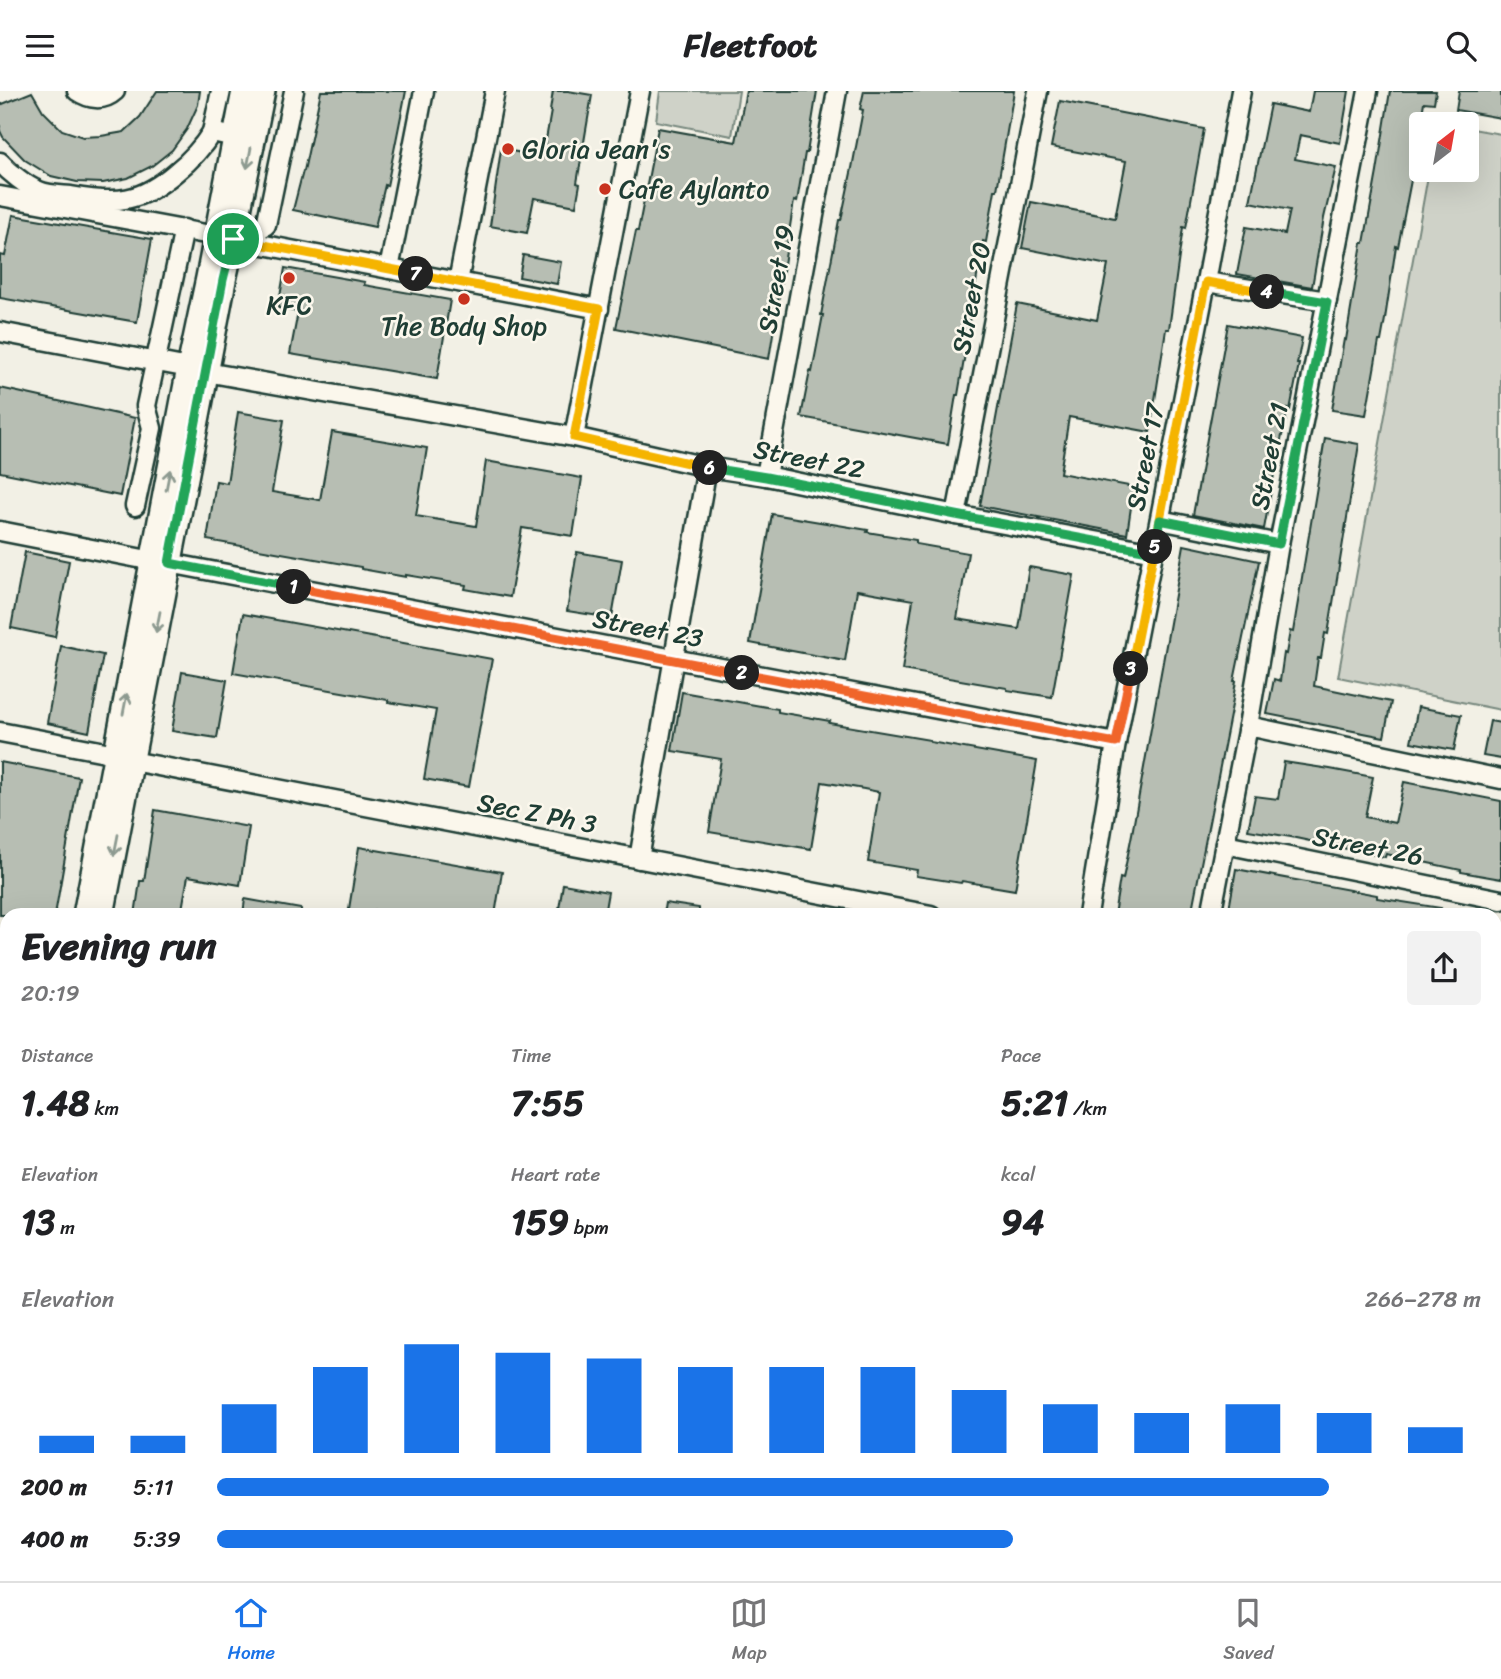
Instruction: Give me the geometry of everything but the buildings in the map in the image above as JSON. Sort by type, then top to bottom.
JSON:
[{"type":"main road","points":[[235,240],[235,137],[244,91]]},
{"type":"main road","points":[[103,908],[124,758],[198,370],[235,240],[262,91]]},
{"type":"main road","points":[[87,908],[124,758]]},
{"type":"street","points":[[77,91],[86,97],[97,99],[109,96],[114,91]]},
{"type":"street","points":[[0,162],[8,171],[38,191],[100,201],[122,200],[145,194],[158,188],[195,156],[212,132],[221,91]]},
{"type":"street","points":[[235,240],[266,225],[294,91]]},
{"type":"street","points":[[389,269],[424,91]]},
{"type":"street","points":[[458,282],[495,91]]},
{"type":"street","points":[[574,437],[640,91]]},
{"type":"street","name":"Street 19","points":[[766,477],[837,91]]},
{"type":"street","name":"Street 20","points":[[956,515],[1038,91]]},
{"type":"street","name":"Street 17","points":[[1089,908],[1116,743],[1241,91]]},
{"type":"street","name":"Street 21","points":[[1211,908],[1367,91]]},
{"type":"street","points":[[212,132],[235,137]]},
{"type":"street","points":[[145,194],[158,225]]},
{"type":"street","points":[[0,196],[599,309]]},
{"type":"street","points":[[135,506],[152,428],[146,406],[184,229]]},
{"type":"street","points":[[1206,282],[1327,302]]},
{"type":"street","name":"Street 22","points":[[0,332],[574,437],[707,467],[1154,552]]},
{"type":"street","points":[[639,859],[707,467]]},
{"type":"street","points":[[1160,520],[1279,544]]},
{"type":"street","name":"Street 23","points":[[0,531],[1116,743]]},
{"type":"street","points":[[1248,726],[1501,779]]},
{"type":"street","name":"Sec Z Ph 3","points":[[0,733],[876,908]]},
{"type":"street","name":"Street 26","points":[[1225,844],[1501,899]]},
{"type":"shaded area","points":[[660,91],[739,91],[732,136],[656,121]]},
{"type":"shaded area","points":[[1479,130],[1501,134],[1501,710],[1338,677],[1427,182],[1479,182]]},
{"type":"place","name":"Gloria Jean's","points":[[508,149]]},
{"type":"place","name":"Cafe Aylanto","points":[[605,189]]},
{"type":"place","name":"KFC","points":[[289,278]]},
{"type":"place","name":"The Body Shop","points":[[464,299]]},
{"type":"route","points":[[233,239],[169,563],[1116,743],[1154,552],[1160,520],[1206,282],[1327,302],[1279,544],[1160,520],[1154,552],[707,467],[574,437],[599,309],[233,239]]}]
